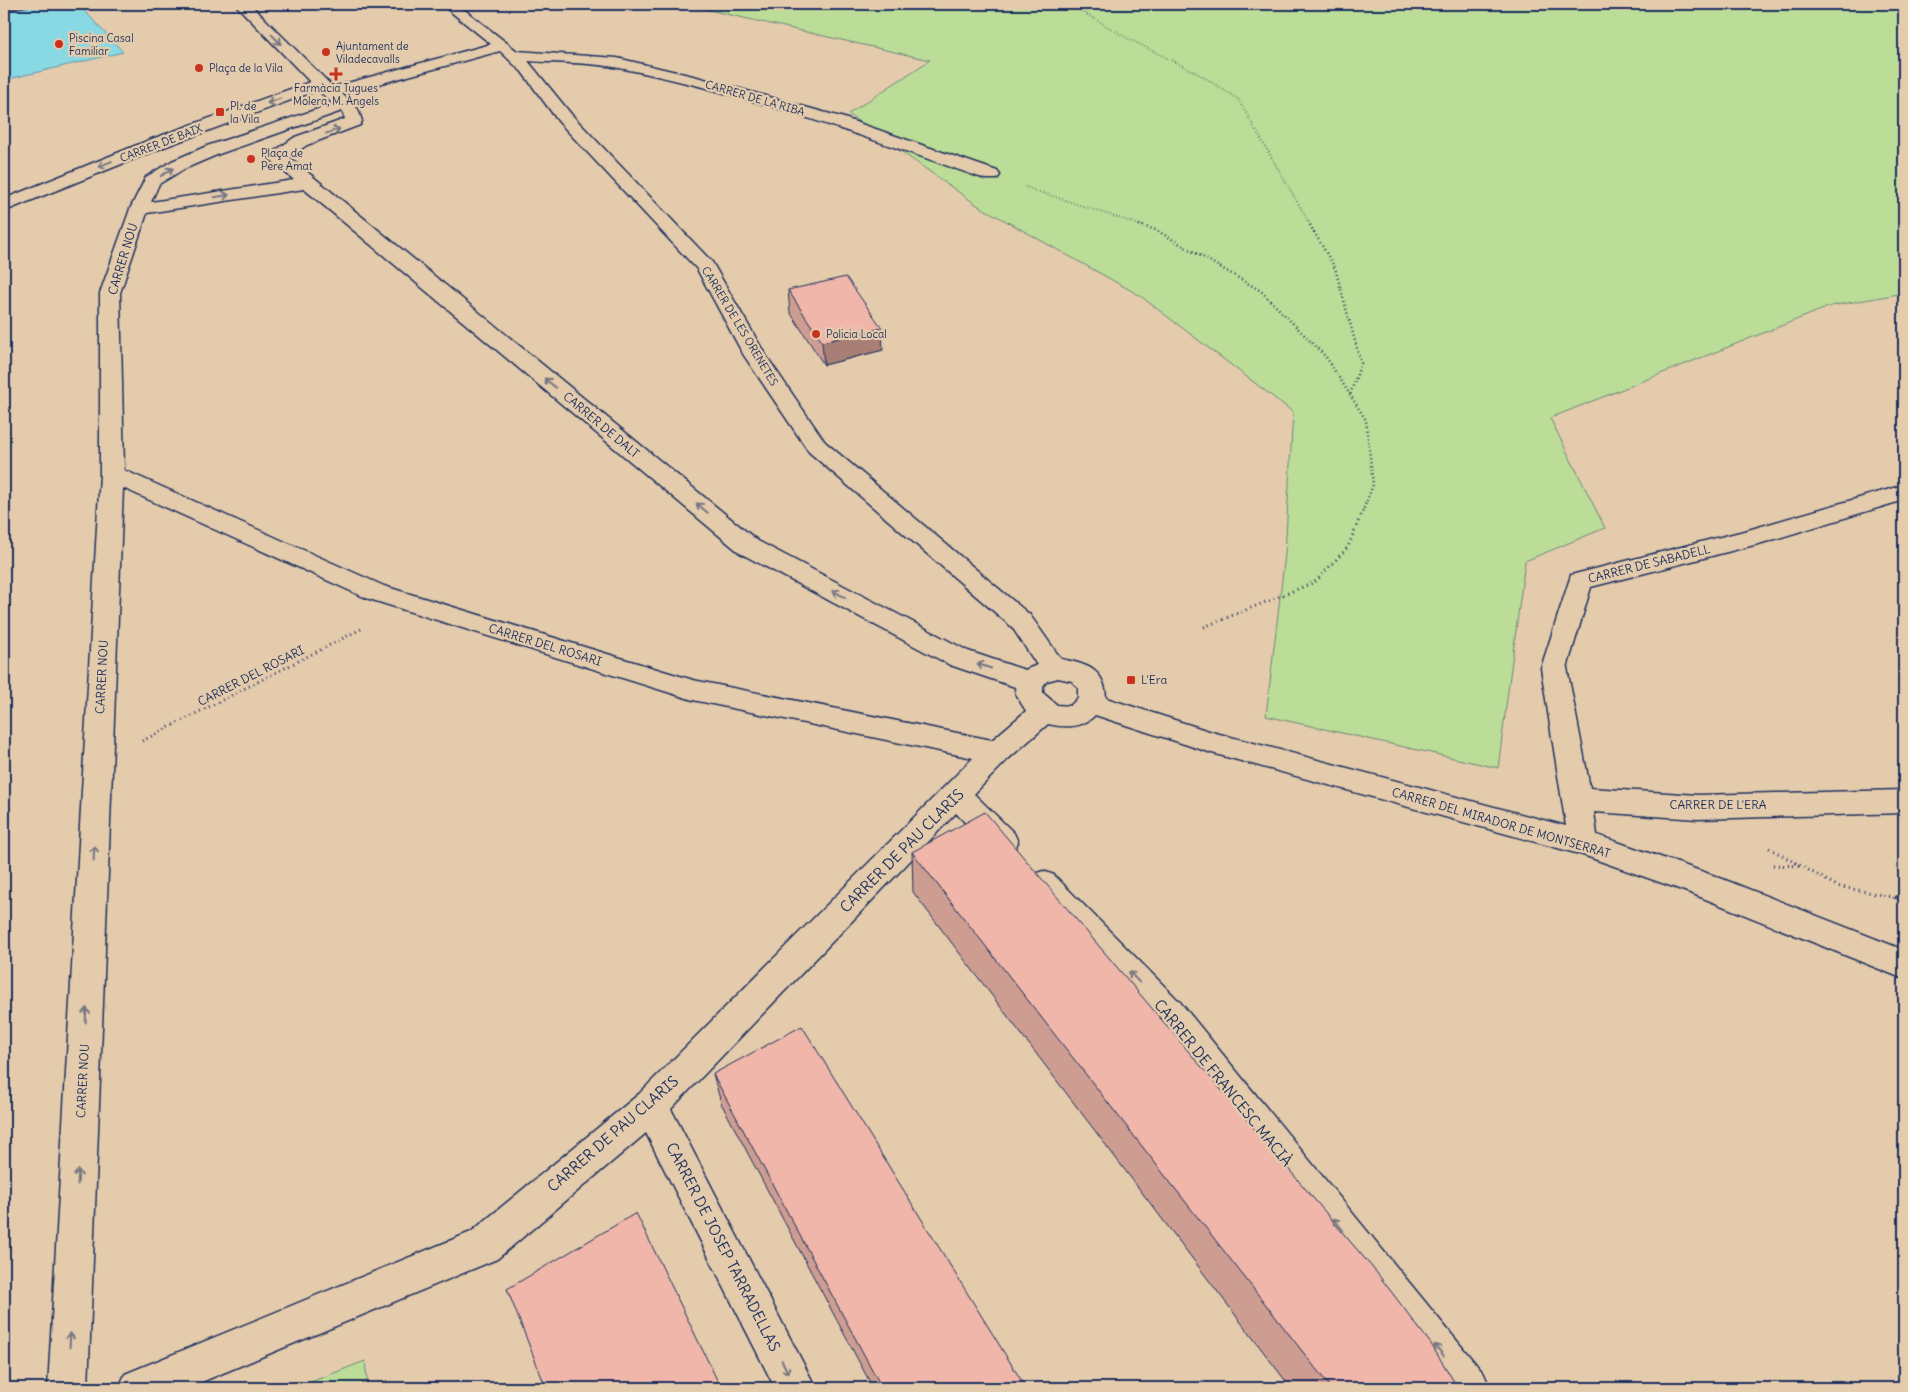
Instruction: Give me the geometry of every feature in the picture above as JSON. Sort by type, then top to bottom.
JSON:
[{"type":"street","points":[[242,4],[325,88],[346,105]]},
{"type":"street","name":"CARRER DE LES ORENETES","points":[[448,4],[507,50],[528,69],[565,118],[705,266],[754,354],[817,447],[1021,621],[1054,668]]},
{"type":"street","name":"CARRER DE BAIX","points":[[4,205],[158,143],[325,88],[507,50]]},
{"type":"street","name":"CARRER DE LA RIBA","points":[[507,50],[617,63],[692,80],[835,121],[991,176]]},
{"type":"street","name":"CARRER DE DALT","points":[[346,105],[352,112],[354,121],[301,141],[278,157],[749,547],[1037,697]]},
{"type":"street","name":"CARRER NOU","points":[[68,1388],[112,474],[110,293],[139,209],[152,181],[178,164],[257,134],[346,105]]},
{"type":"street","points":[[139,209],[308,183]]},
{"type":"street","name":"CARRER DEL ROSARI","points":[[112,474],[375,592],[693,690],[997,752]]},
{"type":"street","name":"CARRER DE SABADELL","points":[[1577,799],[1554,668],[1580,582],[1753,537],[1904,492]]},
{"type":"street","points":[[1054,668],[1070,669],[1084,675],[1093,689],[1091,703],[1080,712],[1065,716],[1037,697],[1036,675],[1054,668]]},
{"type":"street","name":"CARRER DE PAU CLARIS","points":[[139,1388],[484,1246],[651,1106],[957,795],[997,752],[1037,697]]},
{"type":"street","name":"CARRER DEL MIRADOR DE MONTSERRAT","points":[[1091,703],[1200,739],[1583,843],[1761,907],[1904,965]]},
{"type":"street","name":"CARRER DE FRANCESC MACIÀ","points":[[957,795],[1168,1013],[1470,1388]]},
{"type":"street","points":[[1577,799],[1583,843]]},
{"type":"street","name":"CARRER DE L'ERA","points":[[1577,799],[1698,807],[1904,801]]},
{"type":"street","name":"CARRER DE JOSEP TARRADELLAS","points":[[651,1106],[796,1388]]},
{"type":"path","points":[[1070,4],[1129,38],[1197,73],[1238,99],[1335,268],[1360,363],[1350,396]]},
{"type":"path","points":[[991,176],[1156,230],[1261,291],[1326,357],[1366,420],[1373,485],[1348,546],[1314,582],[1204,627]]},
{"type":"path","name":"CARRER DEL ROSARI","points":[[98,764],[411,603]]},
{"type":"path","points":[[1766,846],[1837,886],[1904,899]]},
{"type":"green space","points":[[682,4],[1904,4],[1904,293],[1831,306],[1550,418],[1605,528],[1525,561],[1498,768],[1266,716],[1285,554],[1293,412],[1139,295],[977,205],[848,114],[930,60]]},
{"type":"green space","points":[[365,1361],[368,1388],[295,1388]]},
{"type":"water","name":"Piscina Casal Familiar","points":[[38,4],[78,4],[123,52],[4,80],[4,11]]},
{"type":"building","points":[[846,277],[882,328],[822,342],[788,290]]},
{"type":"building","points":[[985,812],[1377,1273],[1431,1344],[1458,1388],[1331,1388],[912,852]]},
{"type":"building","points":[[802,1026],[1026,1388],[882,1388],[713,1074]]},
{"type":"building","points":[[636,1213],[721,1388],[546,1388],[507,1289]]},
{"type":"place","name":"Piscina Casal Familiar","points":[[59,44]]},
{"type":"place","name":"Ajuntament de Viladecavalls","points":[[326,52]]},
{"type":"place","name":"Plaça de la Vila","points":[[199,68]]},
{"type":"place","name":"Farmàcia Tugues Molera, M. Àngels","points":[[336,74]]},
{"type":"place","name":"Pl. de la Vila","points":[[220,112]]},
{"type":"place","name":"Plaça de Pere Amat","points":[[251,159]]},
{"type":"place","name":"Policia Local","points":[[816,334]]},
{"type":"place","name":"L'Era","points":[[1131,680]]}]
